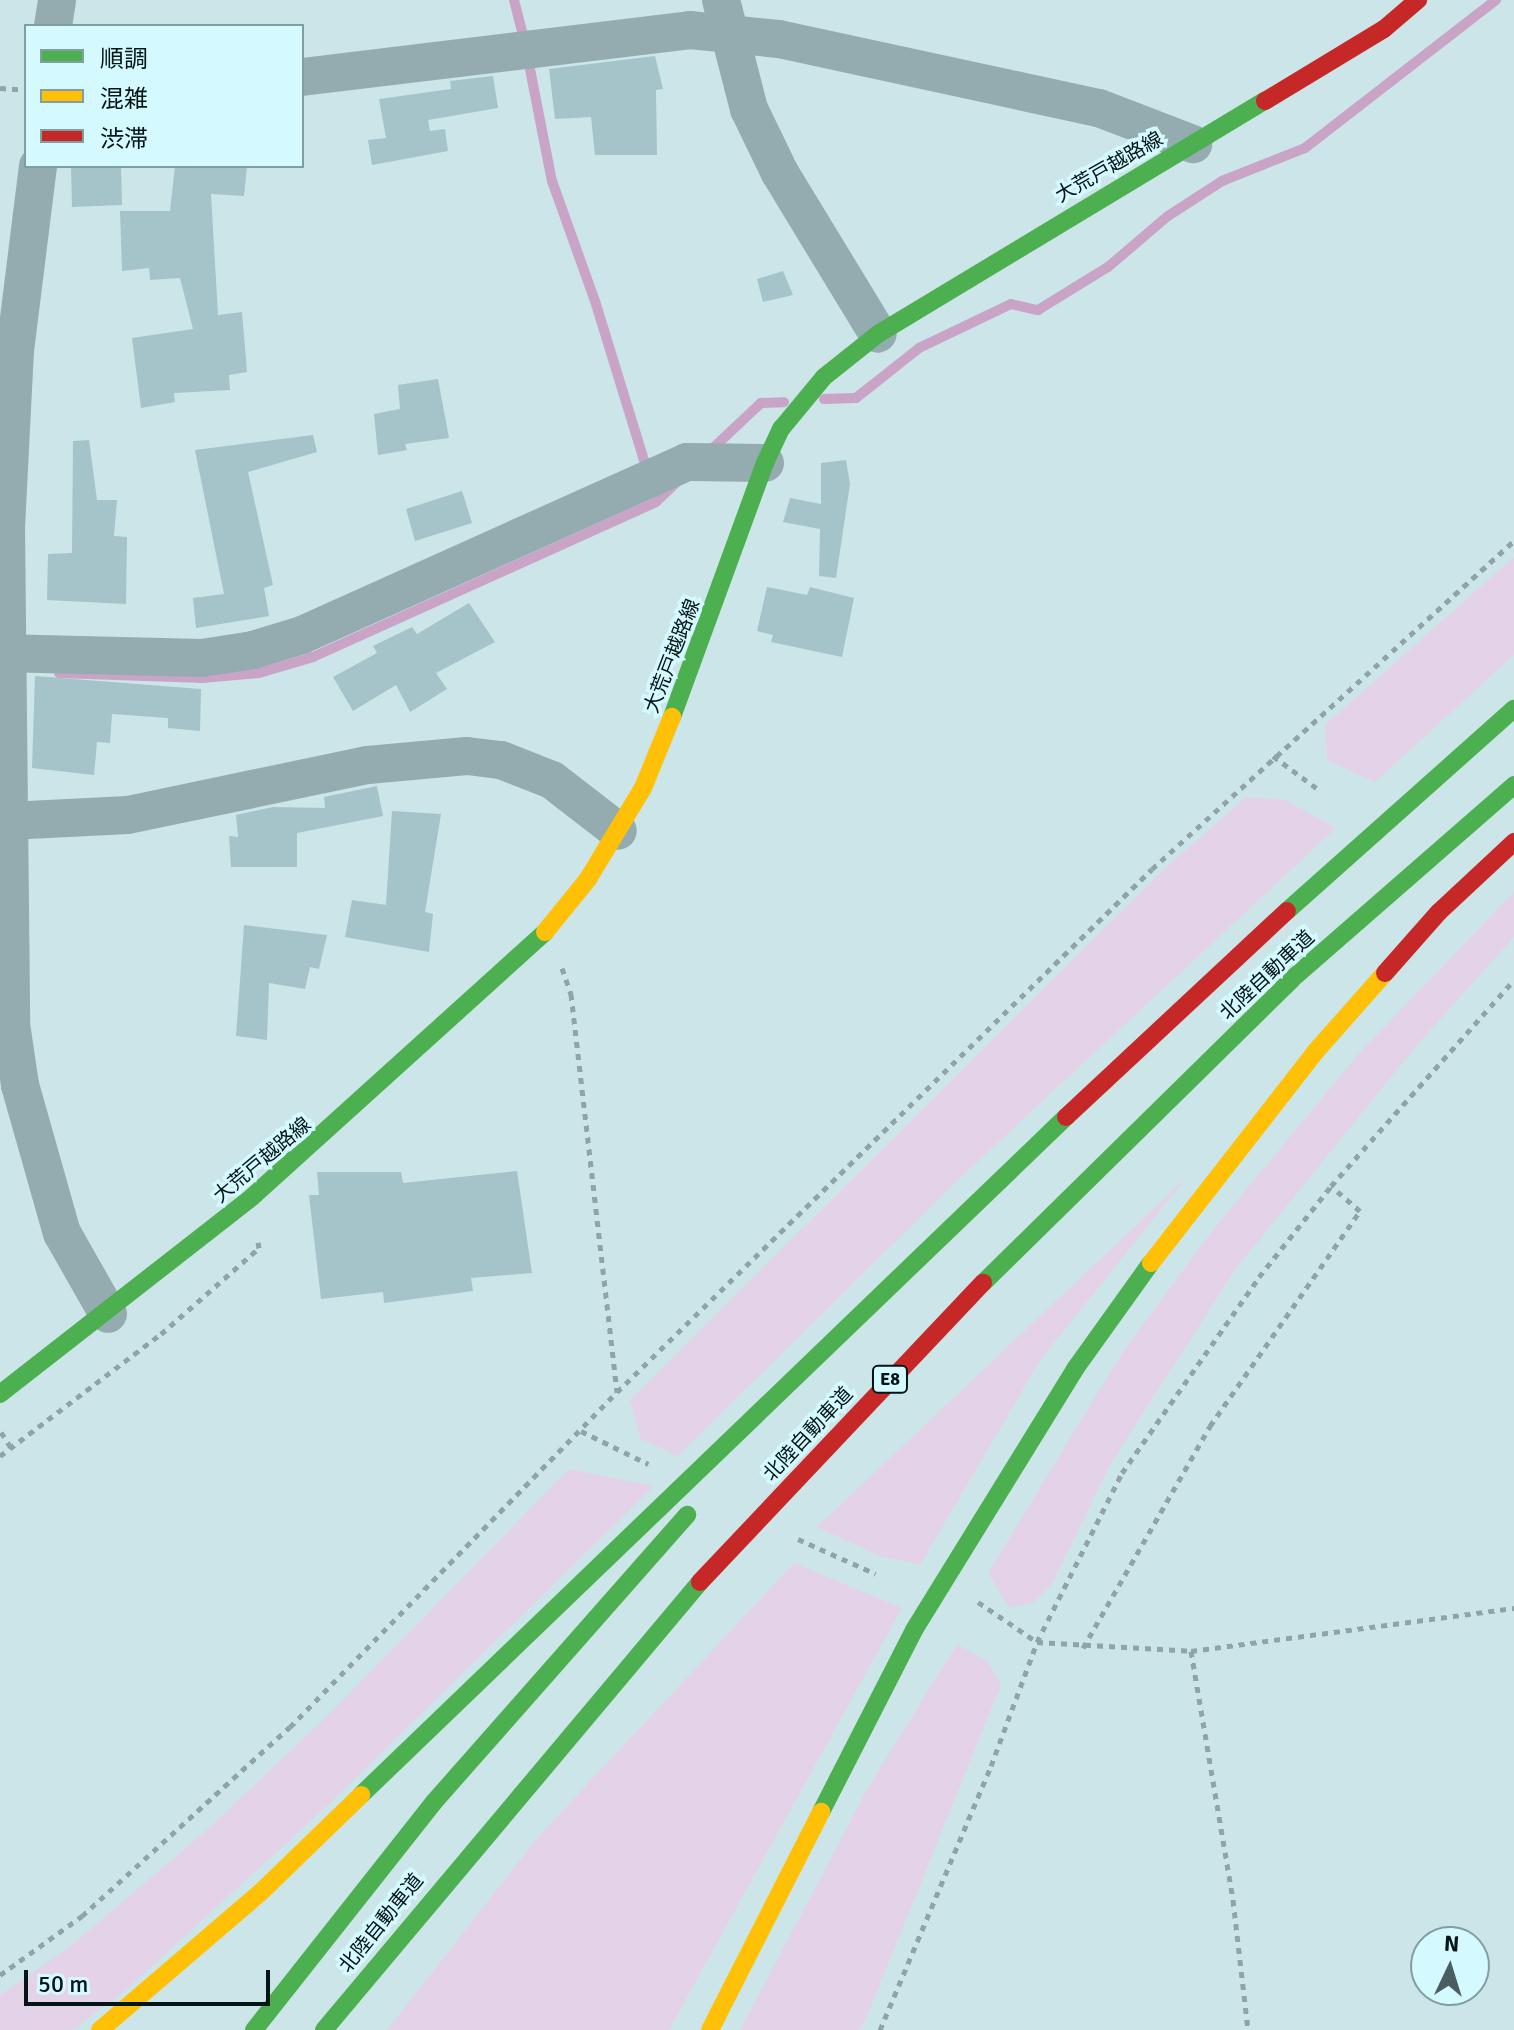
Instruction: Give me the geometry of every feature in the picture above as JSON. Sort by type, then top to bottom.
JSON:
[{"type":"main road","name":"大荒戸越路線","points":[[0,1394],[108,1314],[252,1197],[536,943],[618,831],[643,788],[702,646],[765,463],[807,395],[878,334],[1384,29],[1418,0]]},
{"type":"main road","name":"北陸自動車道","points":[[100,2030],[260,1893],[696,1468],[1257,938],[1514,709]]},
{"type":"main road","name":"北陸自動車道","points":[[324,2030],[660,1626],[847,1424],[1064,1199],[1292,979],[1514,785]]},
{"type":"main road","points":[[710,2030],[914,1630],[1075,1369],[1183,1219],[1316,1051],[1439,912],[1514,842]]},
{"type":"main road","name":"北陸自動車道","points":[[731,1468],[1046,1140]]},
{"type":"main road","name":"北陸自動車道","points":[[254,2030],[434,1802],[699,1502]]},
{"type":"street","points":[[53,24],[57,0]]},
{"type":"street","points":[[721,0],[749,109],[780,173],[878,334]]},
{"type":"street","points":[[304,77],[690,30],[779,39],[1099,108],[1193,144]]},
{"type":"street","points":[[38,168],[7,352],[2,653],[11,1024],[20,1085],[62,1233],[108,1314]]},
{"type":"street","points":[[2,653],[190,658],[253,650],[302,635],[687,462],[765,463]]},
{"type":"street","points":[[8,821],[128,815],[368,765],[467,756],[501,760],[552,780],[618,831]]},
{"type":"path","points":[[0,88],[24,90]]},
{"type":"path","points":[[0,1975],[82,1916],[234,1780],[617,1392],[1273,756],[1514,541]]},
{"type":"path","points":[[1273,756],[1318,789]]},
{"type":"path","points":[[536,943],[561,964],[571,994],[617,1392]]},
{"type":"path","points":[[880,2030],[991,1766],[1037,1642],[1122,1473],[1259,1277],[1331,1186],[1514,980]]},
{"type":"path","points":[[1083,1648],[1210,1426],[1360,1211],[1331,1186]]},
{"type":"path","points":[[0,1456],[161,1334],[259,1248],[252,1197]]},
{"type":"path","points":[[0,1431],[12,1449]]},
{"type":"path","points":[[581,1431],[652,1466]]},
{"type":"path","points":[[798,1539],[876,1574]]},
{"type":"path","points":[[978,1602],[1037,1642],[1083,1648],[1191,1651],[1514,1608]]},
{"type":"path","points":[[1191,1651],[1233,1900],[1248,2030]]},
{"type":"shaded area","points":[[1514,557],[1514,655],[1375,782],[1327,760],[1325,725]]},
{"type":"shaded area","points":[[1246,797],[1285,800],[1336,828],[961,1177],[678,1456],[641,1439],[630,1400],[1161,872]]},
{"type":"shaded area","points":[[1514,892],[1514,937],[1418,1044],[1237,1267],[1111,1463],[1052,1584],[1034,1602],[1009,1608],[988,1573],[1122,1353],[1215,1227],[1361,1051]]},
{"type":"shaded area","points":[[1188,1176],[1041,1359],[920,1565],[880,1556],[817,1527]]},
{"type":"shaded area","points":[[569,1469],[654,1486],[326,1807],[124,1992],[72,2030],[0,2030],[0,1995],[67,1949],[208,1829],[328,1715]]},
{"type":"shaded area","points":[[794,1563],[902,1608],[669,2030],[387,2030],[538,1837]]},
{"type":"shaded area","points":[[957,1644],[988,1662],[1001,1685],[865,2021],[859,2030],[740,2030],[869,1786]]},
{"type":"building","points":[[655,56],[663,89],[656,90],[657,155],[595,155],[591,117],[555,119],[549,69]]},
{"type":"building","points":[[493,76],[498,108],[428,120],[430,131],[445,129],[448,151],[372,165],[368,140],[386,138],[379,99],[451,89],[450,81]]},
{"type":"building","points":[[71,168],[121,168],[122,205],[72,207]]},
{"type":"building","points":[[175,168],[247,168],[244,196],[211,194],[218,315],[242,312],[247,372],[229,375],[230,390],[174,393],[175,402],[141,408],[132,338],[193,329],[180,278],[150,280],[149,268],[122,271],[120,211],[170,211]]},
{"type":"building","points":[[783,271],[793,295],[763,302],[757,279]]},
{"type":"building","points":[[438,379],[449,438],[405,444],[407,450],[378,455],[374,414],[400,409],[398,385]]},
{"type":"building","points":[[313,435],[317,452],[248,472],[273,585],[264,588],[269,616],[196,628],[193,598],[224,594],[195,450]]},
{"type":"building","points":[[89,440],[97,500],[117,500],[114,536],[127,537],[126,604],[47,600],[48,554],[72,553],[73,441]]},
{"type":"building","points":[[846,460],[850,484],[836,578],[819,576],[820,529],[783,522],[790,498],[821,504],[821,463]]},
{"type":"building","points":[[462,491],[472,523],[415,541],[406,509]]},
{"type":"building","points":[[767,587],[807,595],[810,587],[854,598],[842,657],[771,642],[773,635],[757,631]]},
{"type":"building","points":[[469,603],[495,642],[436,673],[447,689],[410,712],[396,685],[353,711],[333,677],[377,653],[373,646],[412,627],[417,634]]},
{"type":"building","points":[[35,676],[201,689],[200,731],[168,728],[168,718],[112,714],[110,743],[97,742],[94,775],[32,768]]},
{"type":"building","points":[[377,786],[383,816],[297,833],[297,867],[231,867],[229,836],[238,837],[236,815],[273,807],[325,808],[324,797]]},
{"type":"building","points":[[392,811],[441,814],[425,912],[433,914],[429,952],[345,937],[352,900],[386,905]]},
{"type":"building","points":[[244,925],[327,935],[319,969],[310,967],[305,989],[269,983],[267,1040],[236,1036]]},
{"type":"building","points":[[517,1171],[532,1273],[471,1278],[473,1291],[384,1303],[383,1292],[321,1299],[309,1195],[319,1195],[317,1172],[401,1172],[403,1183]]},
{"type":"waterway","points":[[514,0],[525,43]]},
{"type":"waterway","points":[[824,399],[856,398],[919,348],[1011,304],[1038,310],[1108,267],[1168,216],[1222,181],[1305,148],[1496,0]]},
{"type":"waterway","points":[[528,59],[552,181],[595,301],[648,473]]},
{"type":"waterway","points":[[711,450],[761,403],[784,402]]},
{"type":"waterway","points":[[59,673],[202,678],[259,673],[313,657],[656,502],[676,483]]},
{"type":"traffic: fast","points":[[672,717],[765,463],[781,429],[824,377],[878,334],[1265,101]]},
{"type":"traffic: fast","points":[[1287,911],[1514,709]]},
{"type":"traffic: fast","points":[[983,1283],[1292,979],[1514,785]]},
{"type":"traffic: fast","points":[[0,1394],[252,1197],[545,932]]},
{"type":"traffic: fast","points":[[361,1795],[1066,1117]]},
{"type":"traffic: fast","points":[[821,1812],[914,1630],[1075,1369],[1151,1263]]},
{"type":"traffic: fast","points":[[254,2030],[434,1802],[687,1515]]},
{"type":"traffic: fast","points":[[324,2030],[700,1582]]},
{"type":"traffic: slow","points":[[545,932],[588,879],[643,788],[672,717]]},
{"type":"traffic: slow","points":[[1151,1263],[1316,1051],[1385,973]]},
{"type":"traffic: slow","points":[[100,2030],[260,1893],[361,1795]]},
{"type":"traffic: slow","points":[[710,2030],[821,1812]]},
{"type":"traffic: jam","points":[[1265,101],[1384,29],[1418,0]]},
{"type":"traffic: jam","points":[[1385,973],[1439,912],[1514,842]]},
{"type":"traffic: jam","points":[[1066,1117],[1287,911]]},
{"type":"traffic: jam","points":[[700,1582],[983,1283]]}]
